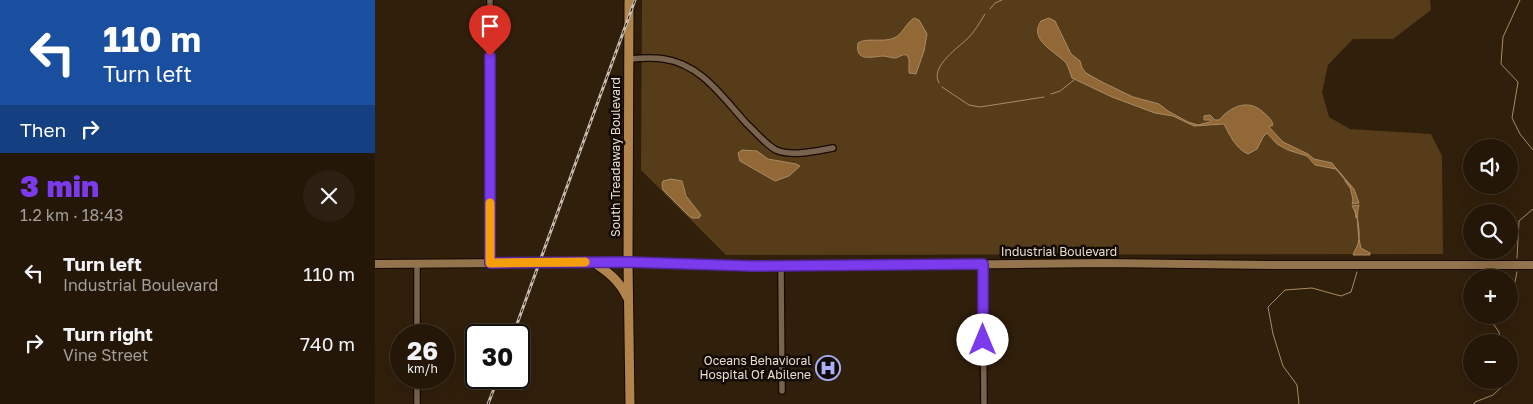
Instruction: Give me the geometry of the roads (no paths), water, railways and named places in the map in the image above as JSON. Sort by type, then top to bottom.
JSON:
[{"type":"main road","name":"South Treadaway Boulevard","points":[[629,0],[628,262],[630,404]]},
{"type":"main road","points":[[593,262],[611,274],[622,287],[629,302]]},
{"type":"main road","name":"Industrial Boulevard","points":[[375,264],[628,262],[781,266],[1112,263],[1533,265]]},
{"type":"street","points":[[490,0],[490,263]]},
{"type":"street","points":[[629,59],[665,59],[691,69],[706,80],[755,132],[776,150],[792,153],[833,148]]},
{"type":"street","points":[[417,264],[417,324]]},
{"type":"street","points":[[983,264],[984,404]]},
{"type":"street","points":[[781,266],[782,391]]},
{"type":"street","points":[[417,389],[417,404]]},
{"type":"waterway","points":[[990,9],[995,3],[1002,0]]},
{"type":"waterway","points":[[1520,0],[1503,37],[1501,64],[1518,82],[1512,118],[1520,134],[1533,150]]},
{"type":"waterway","points":[[939,83],[937,77],[938,70],[947,57],[971,35],[985,14]]},
{"type":"waterway","points":[[1051,94],[1060,91],[1074,80]]},
{"type":"waterway","points":[[942,87],[969,105],[980,107],[1044,97]]},
{"type":"waterway","points":[[1345,181],[1350,188]]},
{"type":"waterway","points":[[1518,240],[1519,221],[1533,209]]},
{"type":"waterway","points":[[1355,210],[1356,218]]},
{"type":"waterway","points":[[1299,404],[1297,385],[1283,366],[1273,334],[1268,307],[1285,290],[1312,288],[1341,296],[1351,292],[1357,272]]},
{"type":"waterway","points":[[1493,324],[1499,334]]},
{"type":"waterway","points":[[1474,404],[1493,395],[1499,389]]},
{"type":"railway","points":[[517,324],[635,0]]},
{"type":"railway","points":[[488,404],[494,389]]},
{"type":"place","name":"Oceans Behavioral Hospital Of Abilene","points":[[828,368]]}]
